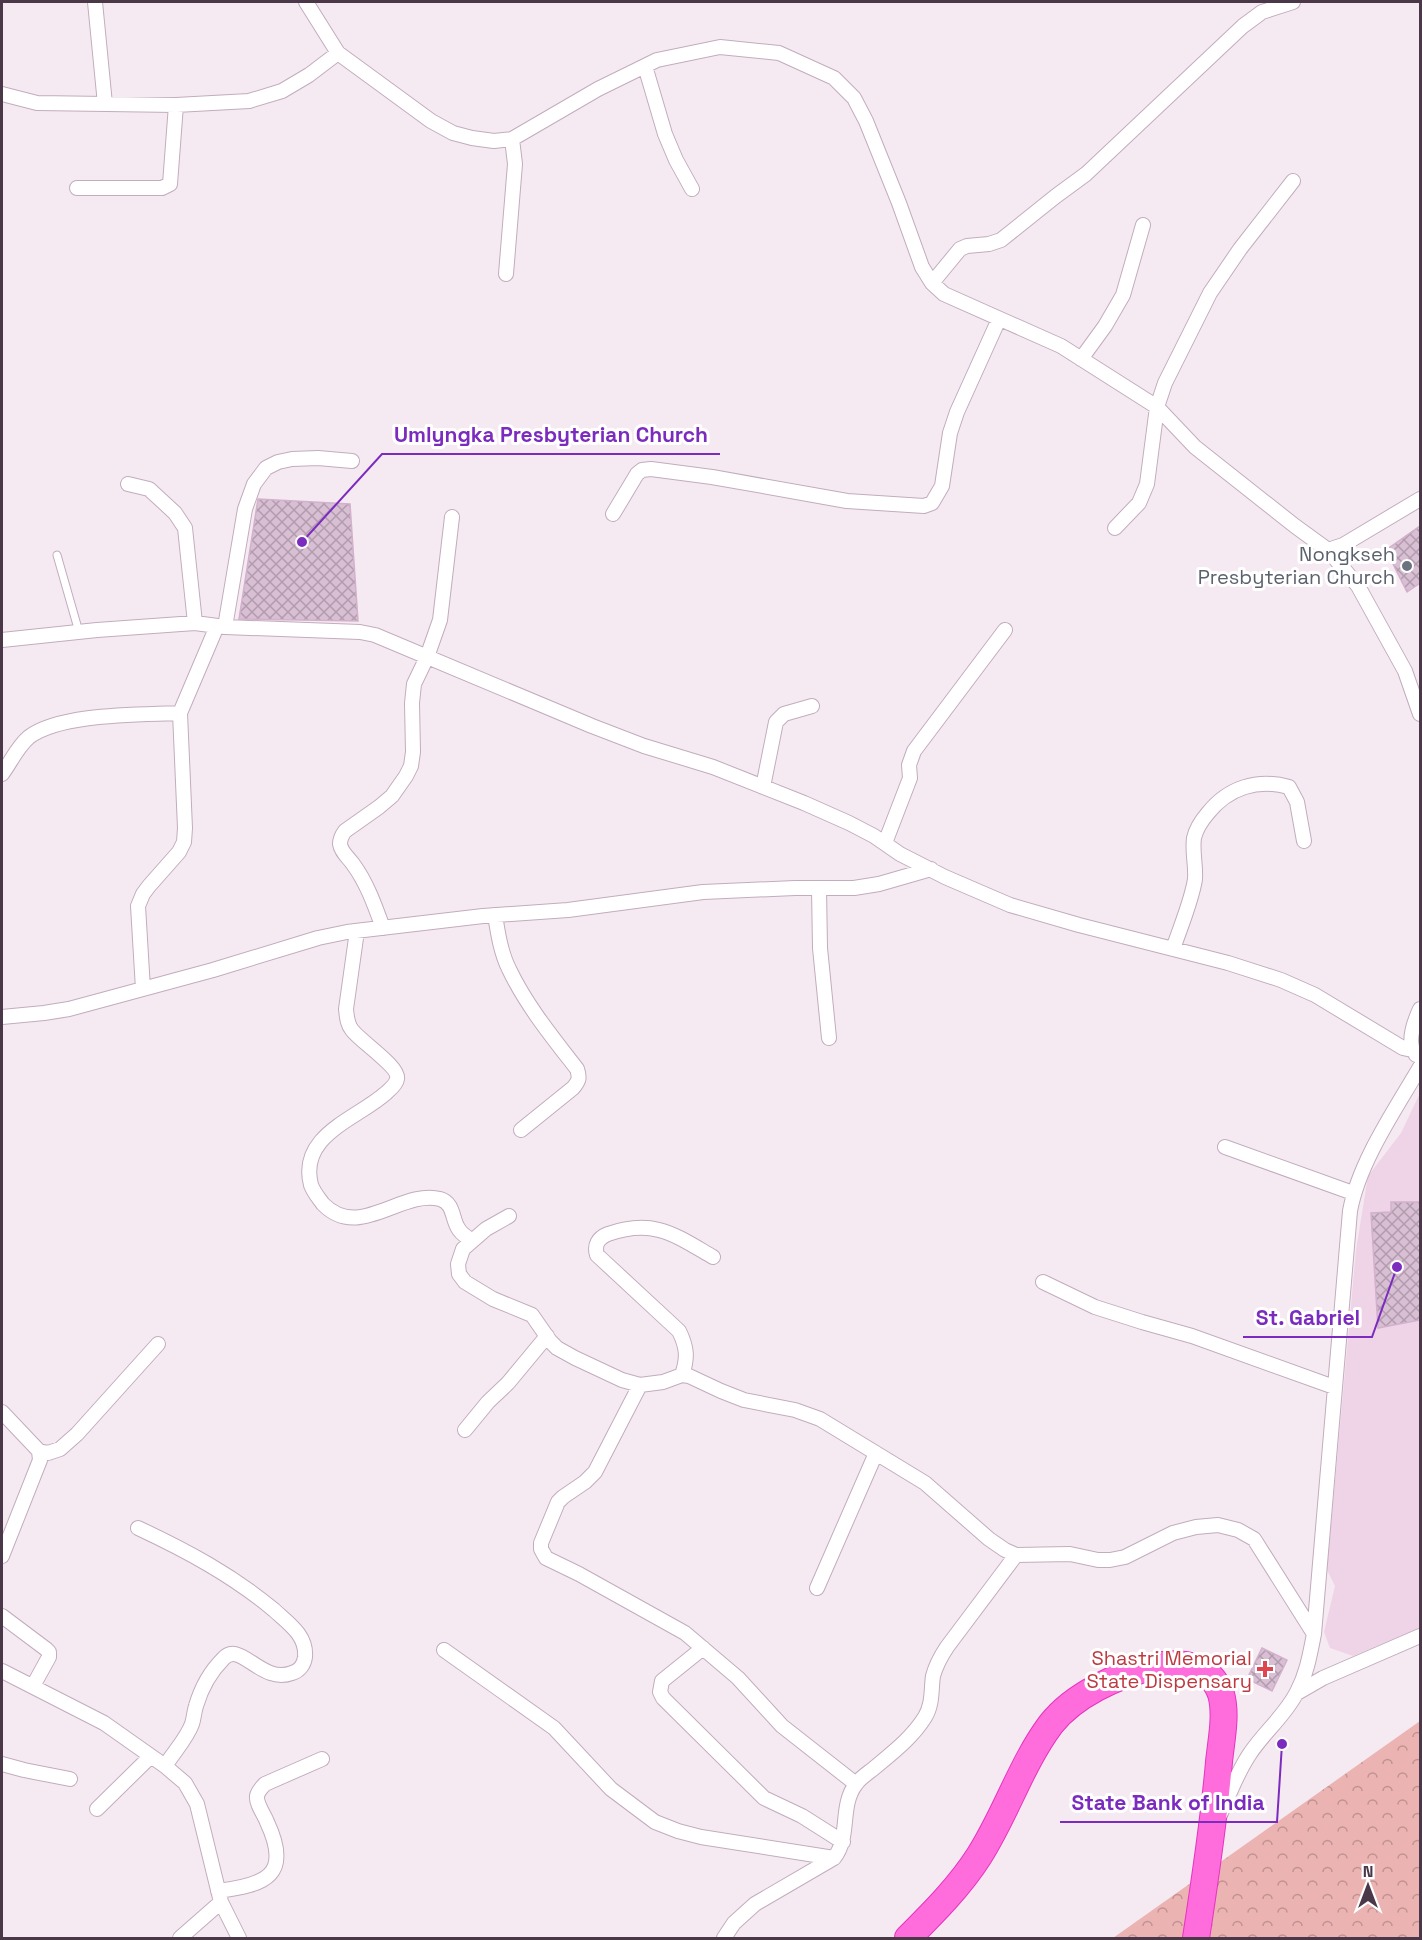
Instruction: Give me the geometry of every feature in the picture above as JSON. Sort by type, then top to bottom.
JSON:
[{"type":"highway","points":[[908,1938],[979,1858],[1035,1748],[1052,1722],[1075,1699],[1134,1671],[1177,1664],[1207,1673],[1215,1682],[1221,1695],[1222,1736],[1211,1836],[1196,1938]]},
{"type":"street","points":[[95,2],[105,104]]},
{"type":"street","points":[[306,2],[338,52],[413,109],[453,133],[472,138],[494,141],[512,139],[598,88],[657,60],[720,47],[779,53],[834,78],[854,98],[866,121],[922,267],[932,283],[944,294],[1061,346],[1157,407],[1195,447],[1328,550],[1358,586],[1405,671],[1420,714]]},
{"type":"street","points":[[932,283],[960,249],[1001,240],[1086,174],[1244,26],[1262,12],[1293,2]]},
{"type":"street","points":[[2,94],[37,103],[176,105],[249,100],[282,91],[309,75],[338,52]]},
{"type":"street","points":[[645,66],[665,134],[692,189]]},
{"type":"street","points":[[77,188],[162,188],[170,184],[176,105]]},
{"type":"street","points":[[506,274],[515,164],[512,139]]},
{"type":"street","points":[[1115,528],[1139,503],[1147,484],[1157,407],[1165,383],[1210,293],[1240,249],[1293,181]]},
{"type":"street","points":[[1081,359],[1105,326],[1123,295],[1143,225]]},
{"type":"street","points":[[613,514],[637,474],[642,470],[651,469],[712,477],[847,501],[924,506],[932,503],[942,486],[950,433],[957,412],[999,319]]},
{"type":"street","points":[[142,989],[138,906],[143,894],[179,852],[184,842],[180,713],[221,627],[245,509],[254,484],[266,468],[278,462],[318,458],[352,461]]},
{"type":"street","points":[[128,484],[149,489],[175,513],[185,528],[195,623]]},
{"type":"street","points":[[1328,550],[1343,545],[1420,499]]},
{"type":"street","points":[[383,928],[368,888],[353,863],[343,852],[340,844],[341,836],[392,796],[411,766],[413,752],[411,703],[414,684],[427,657],[440,620],[452,517]]},
{"type":"street","points":[[2,640],[195,623],[221,627],[360,632],[375,635],[592,726],[644,746],[713,768],[849,823],[931,870],[1010,905],[1228,963],[1281,980],[1315,995],[1416,1056]]},
{"type":"street","points":[[885,843],[910,778],[909,765],[914,751],[1005,630]]},
{"type":"street","points":[[763,787],[776,722],[784,714],[812,706]]},
{"type":"street","points":[[2,774],[19,747],[30,736],[45,728],[95,718],[180,713]]},
{"type":"street","points":[[1173,950],[1195,879],[1193,848],[1195,834],[1218,800],[1235,790],[1256,784],[1275,783],[1289,787],[1297,802],[1304,840]]},
{"type":"street","points":[[2,1017],[69,1009],[213,970],[318,938],[357,931],[495,915],[568,910],[703,892],[854,888],[931,870]]},
{"type":"street","points":[[819,888],[820,948],[829,1038]]},
{"type":"street","points":[[495,915],[500,944],[508,968],[531,1006],[577,1068],[579,1074],[579,1080],[573,1088],[521,1130]]},
{"type":"street","points":[[357,931],[346,1009],[347,1020],[358,1038],[395,1069],[397,1079],[383,1095],[332,1130],[319,1142],[311,1161],[309,1177],[313,1193],[329,1209],[344,1216],[360,1217],[376,1214],[412,1201],[439,1199],[446,1202],[453,1212],[458,1229],[471,1240]]},
{"type":"street","points":[[1416,1056],[1412,1036],[1420,1009]]},
{"type":"street","points":[[1211,1836],[1247,1758],[1297,1693],[1309,1664],[1314,1634],[1353,1192],[1360,1174],[1420,1067]]},
{"type":"street","points":[[1225,1147],[1353,1192]]},
{"type":"street","points":[[509,1216],[471,1240],[463,1249],[458,1264],[459,1274],[465,1282],[493,1299],[532,1316],[557,1347],[575,1358],[622,1380],[640,1385],[663,1382],[682,1375],[689,1376],[744,1400],[807,1413],[926,1483],[989,1539],[1016,1555],[1070,1554],[1110,1560],[1125,1557],[1173,1533],[1196,1527],[1218,1525],[1238,1530],[1254,1539],[1314,1634]]},
{"type":"street","points":[[682,1375],[687,1362],[687,1347],[679,1331],[597,1255],[596,1246],[604,1236],[622,1229],[655,1228],[670,1233],[713,1257]]},
{"type":"street","points":[[1043,1282],[1095,1306],[1142,1322],[1192,1335],[1334,1387]]},
{"type":"street","points":[[465,1430],[547,1336]]},
{"type":"street","points":[[2,1412],[39,1451],[48,1453],[60,1449],[77,1434],[158,1344]]},
{"type":"street","points":[[640,1385],[595,1472],[558,1502],[541,1543],[541,1549],[546,1558],[685,1633],[738,1677],[782,1726],[856,1784]]},
{"type":"street","points":[[2,1556],[40,1460],[39,1451]]},
{"type":"street","points":[[817,1588],[876,1453]]},
{"type":"street","points":[[138,1528],[188,1551],[250,1590],[297,1631],[305,1647],[304,1663],[298,1670],[278,1676],[269,1674],[239,1654],[224,1657],[203,1688],[189,1730],[165,1766]]},
{"type":"street","points":[[724,1938],[734,1923],[754,1904],[834,1858],[840,1851],[846,1808],[856,1784],[918,1728],[927,1713],[932,1697],[933,1676],[947,1647],[1016,1555]]},
{"type":"street","points":[[2,1616],[49,1652],[49,1657],[33,1686]]},
{"type":"street","points":[[1297,1693],[1323,1678],[1420,1636]]},
{"type":"street","points":[[703,1648],[662,1681],[660,1692],[663,1698],[764,1798],[802,1816],[843,1842]]},
{"type":"street","points":[[444,1650],[554,1728],[611,1789],[655,1822],[701,1837],[834,1858]]},
{"type":"street","points":[[2,1671],[104,1723],[185,1783],[197,1804],[219,1897],[239,1938]]},
{"type":"street","points":[[97,1809],[151,1756]]},
{"type":"street","points":[[180,1938],[219,1897],[266,1879],[273,1870],[278,1850],[257,1795],[265,1784],[322,1759]]},
{"type":"street","points":[[2,1764],[70,1779]]},
{"type":"lane","points":[[57,555],[79,632]]},
{"type":"shaded area","points":[[1420,1093],[1420,1628],[1353,1656],[1330,1648],[1324,1632],[1335,1586],[1327,1570],[1356,1250],[1368,1176],[1401,1133]]},
{"type":"green space","points":[[1420,1721],[1420,1938],[1113,1938]]},
{"type":"building","points":[[258,499],[350,504],[358,621],[239,619]]},
{"type":"building","name":"Nongkseh Presbyterian Church","points":[[1420,526],[1420,583],[1407,592],[1386,550]]},
{"type":"building","points":[[1391,1202],[1420,1202],[1420,1320],[1378,1328],[1371,1213],[1391,1212]]},
{"type":"building","points":[[1262,1648],[1287,1660],[1272,1691],[1247,1679]]},
{"type":"place","name":"Umlyngka Presbyterian Church","points":[[302,542]]},
{"type":"place","name":"Nongkseh Presbyterian Church","points":[[1407,566]]},
{"type":"place","name":"St. Gabriel","points":[[1397,1267]]},
{"type":"place","name":"Shastri Memorial State Dispensary","points":[[1265,1669]]},
{"type":"place","name":"State Bank of India","points":[[1282,1744]]}]
